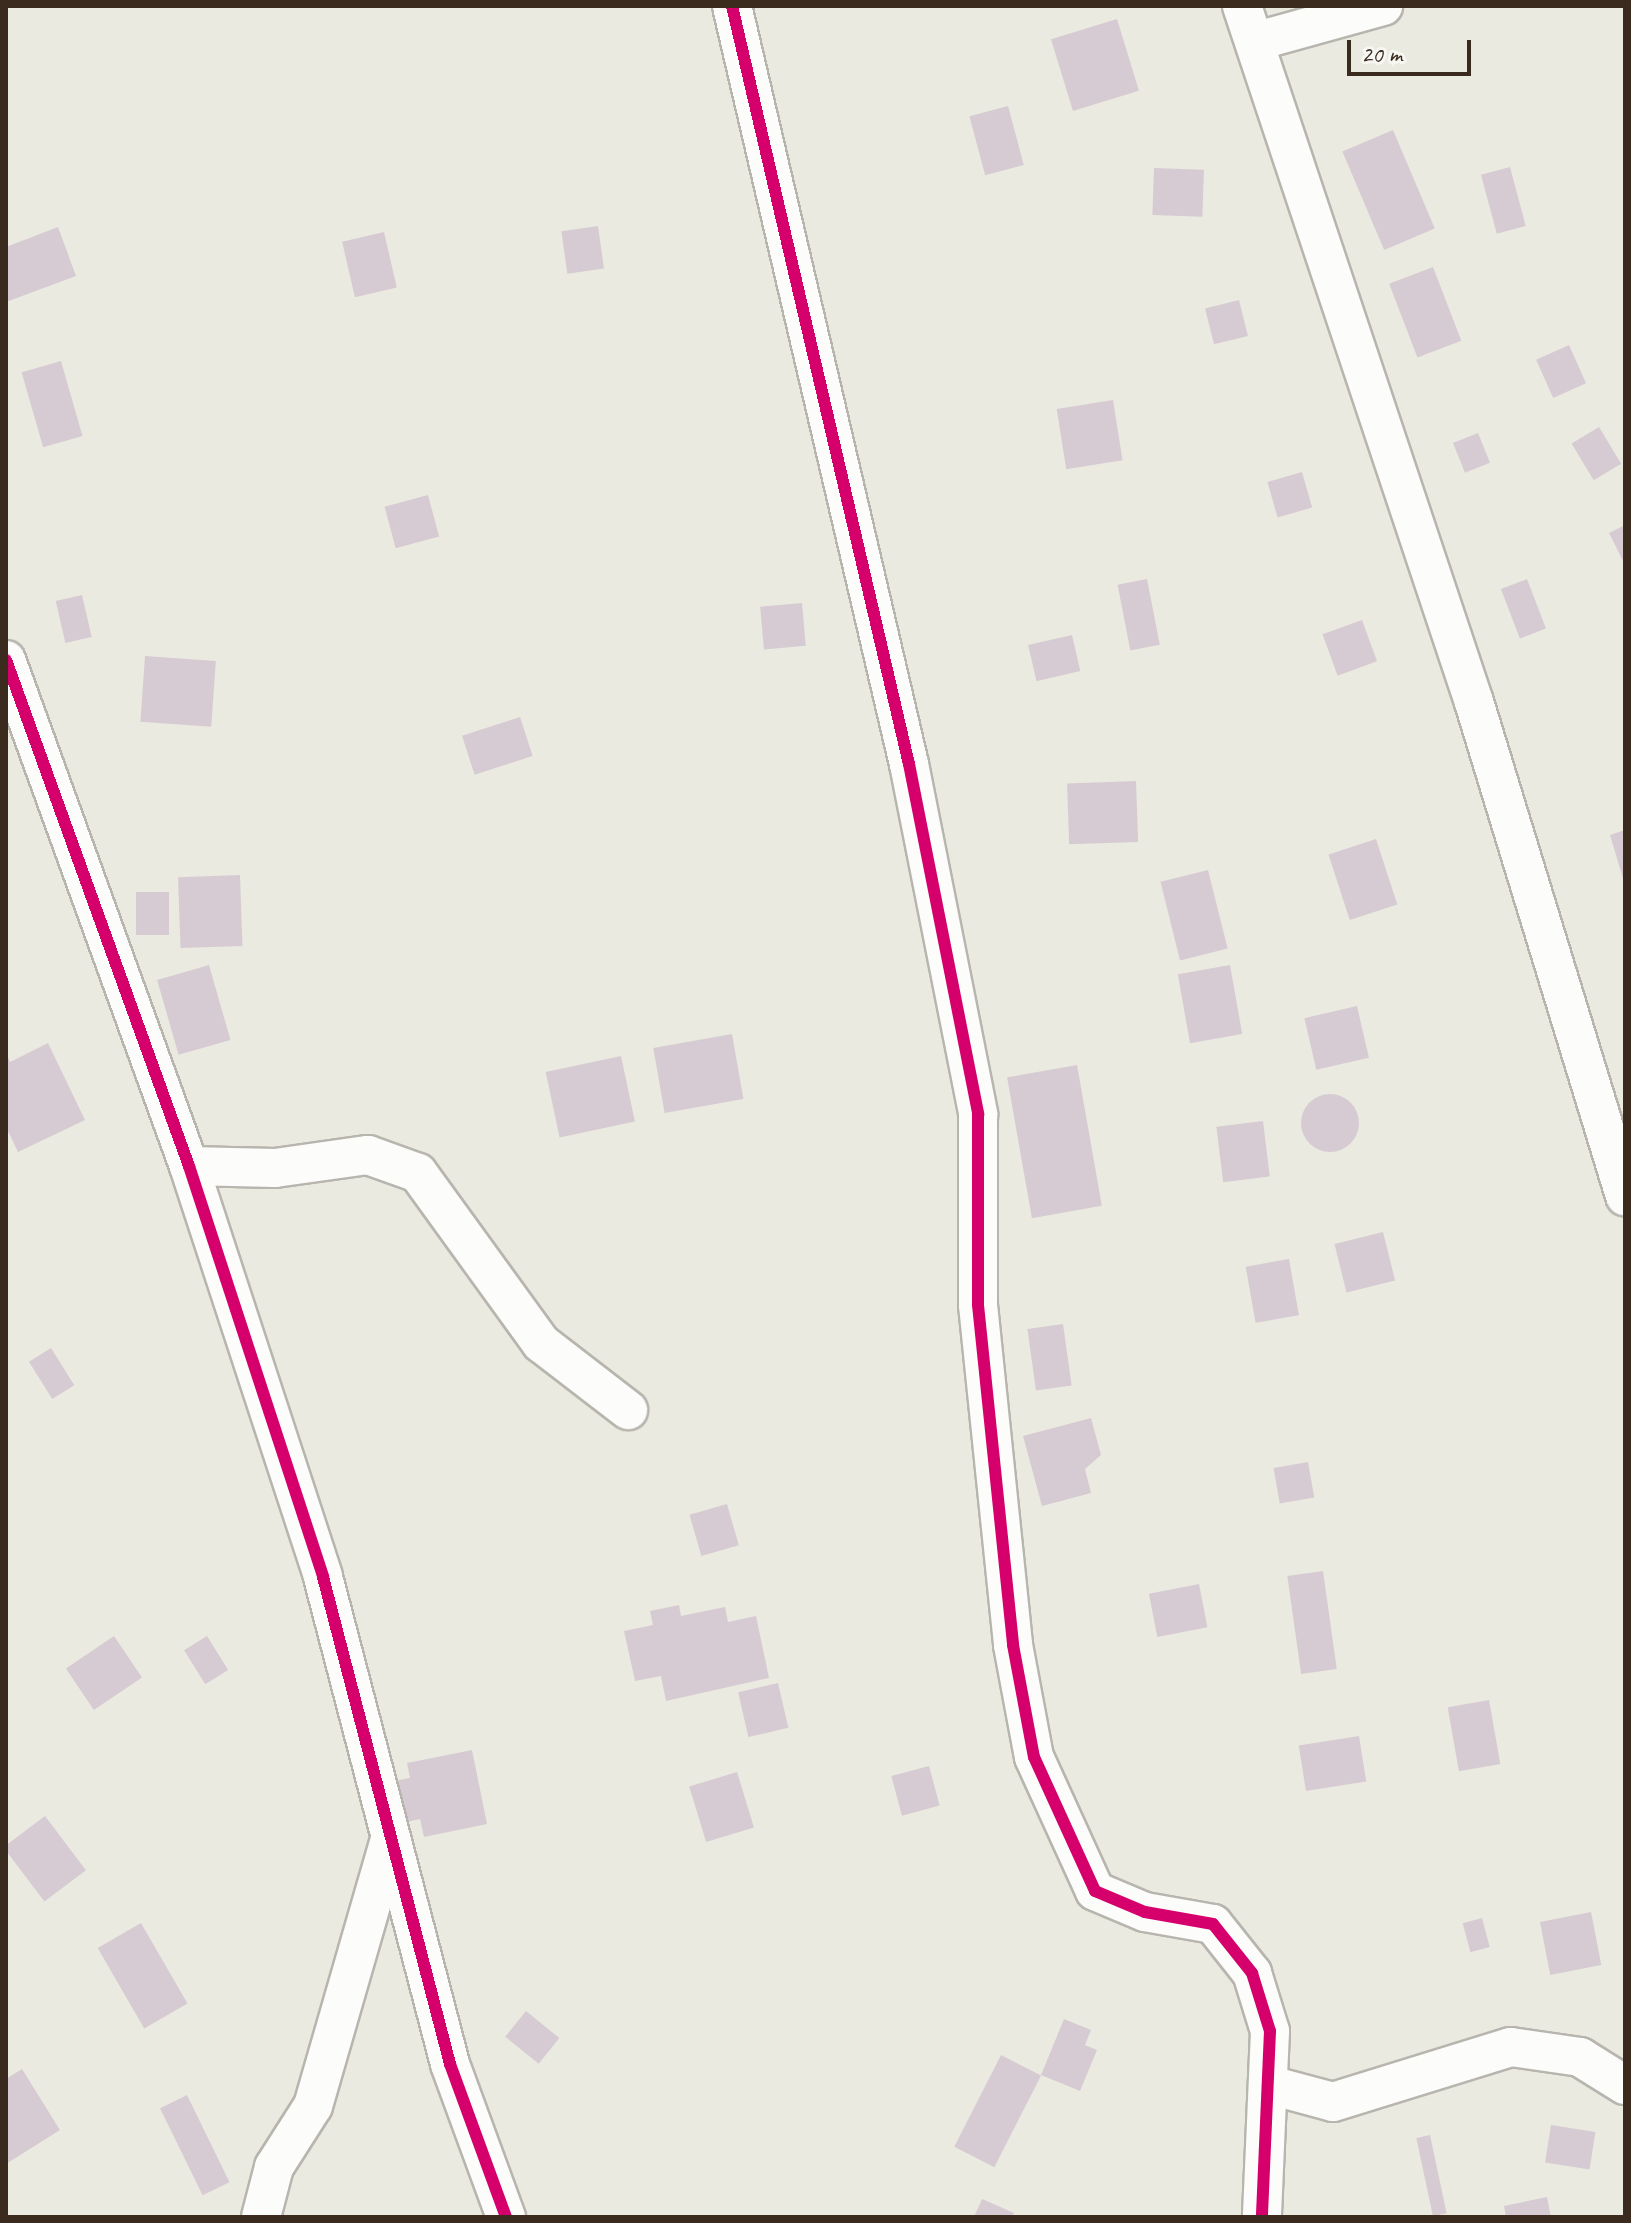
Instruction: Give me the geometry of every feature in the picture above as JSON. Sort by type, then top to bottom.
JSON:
[{"type":"street","points":[[732,6],[909,764],[978,1114],[978,1305],[1011,1630],[1034,1757],[1095,1891],[1145,1912],[1213,1924],[1252,1973],[1270,2031],[1262,2217]]},
{"type":"street","points":[[1242,6],[1257,41],[1474,702],[1625,1196]]},
{"type":"street","points":[[1257,41],[1383,6]]},
{"type":"street","points":[[6,660],[189,1166],[323,1577],[450,2064],[506,2217]]},
{"type":"street","points":[[189,1166],[275,1168],[368,1155],[418,1173],[541,1343],[628,1410]]},
{"type":"street","points":[[261,2217],[274,2167],[313,2106],[391,1837]]},
{"type":"street","points":[[1270,2085],[1333,2102],[1511,2047],[1580,2057],[1625,2085]]},
{"type":"building","points":[[1117,19],[1139,91],[1073,111],[1051,39]]},
{"type":"building","points":[[1008,106],[1024,165],[985,175],[969,116]]},
{"type":"building","points":[[1393,130],[1435,228],[1384,250],[1342,151]]},
{"type":"building","points":[[1510,167],[1526,226],[1497,234],[1481,175]]},
{"type":"building","points":[[1154,168],[1204,170],[1202,217],[1152,215]]},
{"type":"building","points":[[598,226],[604,269],[567,274],[561,231]]},
{"type":"building","points":[[58,227],[76,276],[6,302],[6,247]]},
{"type":"building","points":[[384,232],[397,288],[355,297],[342,242]]},
{"type":"building","points":[[1433,267],[1461,341],[1417,358],[1389,284]]},
{"type":"building","points":[[1239,300],[1248,336],[1214,344],[1205,308]]},
{"type":"building","points":[[1569,345],[1586,383],[1553,398],[1536,360]]},
{"type":"building","points":[[61,361],[82,436],[43,447],[22,372]]},
{"type":"building","points":[[1113,400],[1123,460],[1066,469],[1057,409]]},
{"type":"building","points":[[1599,427],[1621,464],[1594,480],[1572,443]]},
{"type":"building","points":[[1478,433],[1490,463],[1465,473],[1453,443]]},
{"type":"building","points":[[1302,472],[1312,508],[1278,517],[1267,482]]},
{"type":"building","points":[[428,495],[439,537],[396,548],[385,507]]},
{"type":"building","points":[[1625,525],[1625,565],[1609,533]]},
{"type":"building","points":[[1147,579],[1160,645],[1130,650],[1118,585]]},
{"type":"building","points":[[1527,579],[1546,628],[1520,639],[1501,589]]},
{"type":"building","points":[[82,595],[92,637],[65,643],[56,601]]},
{"type":"building","points":[[802,603],[806,646],[764,649],[760,607]]},
{"type":"building","points":[[1362,620],[1377,661],[1338,676],[1323,634]]},
{"type":"building","points":[[1072,635],[1080,671],[1036,681],[1028,645]]},
{"type":"building","points":[[145,656],[216,661],[211,727],[140,722]]},
{"type":"building","points":[[520,717],[533,756],[475,775],[462,736]]},
{"type":"building","points":[[1136,781],[1138,842],[1069,844],[1067,783]]},
{"type":"building","points":[[1625,830],[1625,882],[1624,882],[1610,835]]},
{"type":"building","points":[[1376,839],[1397,905],[1350,920],[1328,854]]},
{"type":"building","points":[[1208,870],[1228,949],[1180,960],[1160,882]]},
{"type":"building","points":[[240,875],[242,946],[181,948],[178,877]]},
{"type":"building","points":[[136,892],[169,892],[169,935],[136,935]]},
{"type":"building","points":[[209,965],[230,1040],[179,1055],[157,980]]},
{"type":"building","points":[[1230,965],[1242,1034],[1190,1043],[1178,974]]},
{"type":"building","points":[[1357,1006],[1369,1058],[1316,1070],[1304,1018]]},
{"type":"building","points":[[732,1034],[743,1099],[665,1113],[653,1048]]},
{"type":"building","points":[[48,1043],[85,1120],[18,1152],[6,1127],[6,1053],[10,1062]]},
{"type":"building","points":[[621,1056],[635,1122],[560,1138],[546,1072]]},
{"type":"building","points":[[1077,1065],[1102,1206],[1032,1218],[1007,1077]]},
{"type":"building","points":[[1330,1094],[1341,1096],[1350,1103],[1357,1112],[1357,1134],[1350,1143],[1341,1150],[1330,1152],[1319,1150],[1310,1143],[1303,1134],[1301,1123],[1303,1112],[1310,1103],[1319,1096]]},
{"type":"building","points":[[1263,1121],[1270,1177],[1223,1182],[1216,1127]]},
{"type":"building","points":[[1383,1232],[1395,1281],[1347,1293],[1334,1244]]},
{"type":"building","points":[[1289,1259],[1299,1315],[1256,1323],[1246,1267]]},
{"type":"building","points":[[1063,1324],[1072,1385],[1036,1390],[1027,1329]]},
{"type":"building","points":[[51,1348],[74,1385],[52,1399],[29,1362]]},
{"type":"building","points":[[1091,1418],[1101,1455],[1085,1469],[1091,1493],[1042,1506],[1023,1436]]},
{"type":"building","points":[[1308,1462],[1314,1497],[1280,1504],[1274,1468]]},
{"type":"building","points":[[727,1504],[739,1545],[701,1556],[690,1515]]},
{"type":"building","points":[[1323,1571],[1337,1669],[1301,1674],[1287,1576]]},
{"type":"building","points":[[1199,1584],[1207,1627],[1157,1637],[1149,1594]]},
{"type":"building","points":[[679,1605],[681,1616],[725,1607],[728,1622],[756,1616],[769,1678],[666,1701],[661,1676],[635,1681],[624,1631],[653,1625],[650,1611]]},
{"type":"building","points":[[114,1636],[142,1677],[94,1710],[66,1668]]},
{"type":"building","points":[[207,1636],[228,1670],[205,1684],[184,1650]]},
{"type":"building","points":[[778,1683],[788,1728],[748,1737],[738,1692]]},
{"type":"building","points":[[1489,1700],[1500,1764],[1459,1771],[1448,1707]]},
{"type":"building","points":[[1359,1736],[1366,1781],[1306,1791],[1299,1746]]},
{"type":"building","points":[[472,1750],[487,1824],[424,1837],[420,1819],[403,1823],[394,1781],[410,1778],[407,1763]]},
{"type":"building","points":[[929,1766],[940,1806],[902,1816],[891,1776]]},
{"type":"building","points":[[737,1772],[754,1827],[706,1842],[689,1787]]},
{"type":"building","points":[[45,1816],[86,1870],[44,1902],[6,1851],[6,1845]]},
{"type":"building","points":[[1591,1912],[1601,1965],[1550,1975],[1540,1922]]},
{"type":"building","points":[[1482,1918],[1490,1947],[1470,1952],[1463,1923]]},
{"type":"building","points":[[141,1923],[188,2004],[144,2029],[98,1948]]},
{"type":"building","points":[[526,2011],[559,2038],[539,2064],[505,2037]]},
{"type":"building","points":[[1064,2019],[1091,2030],[1085,2045],[1097,2050],[1080,2091],[1041,2075]]},
{"type":"building","points":[[1001,2055],[1041,2075],[994,2167],[954,2147]]},
{"type":"building","points":[[22,2069],[60,2130],[6,2164],[6,2079]]},
{"type":"building","points":[[187,2095],[230,2182],[203,2195],[160,2108]]},
{"type":"building","points":[[1551,2125],[1595,2132],[1590,2170],[1545,2163]]},
{"type":"building","points":[[1430,2135],[1447,2213],[1433,2216],[1416,2138]]},
{"type":"building","points":[[1547,2197],[1551,2217],[1506,2217],[1504,2206]]},
{"type":"building","points":[[982,2199],[1014,2213],[1012,2217],[974,2217]]},
{"type":"cycle path","points":[[732,6],[909,764],[978,1114],[978,1305],[1013,1645],[1034,1757],[1095,1891],[1145,1912],[1213,1924],[1252,1973],[1270,2031],[1262,2217]]},
{"type":"cycle path","points":[[6,660],[189,1166],[323,1577],[450,2064],[506,2217]]}]
